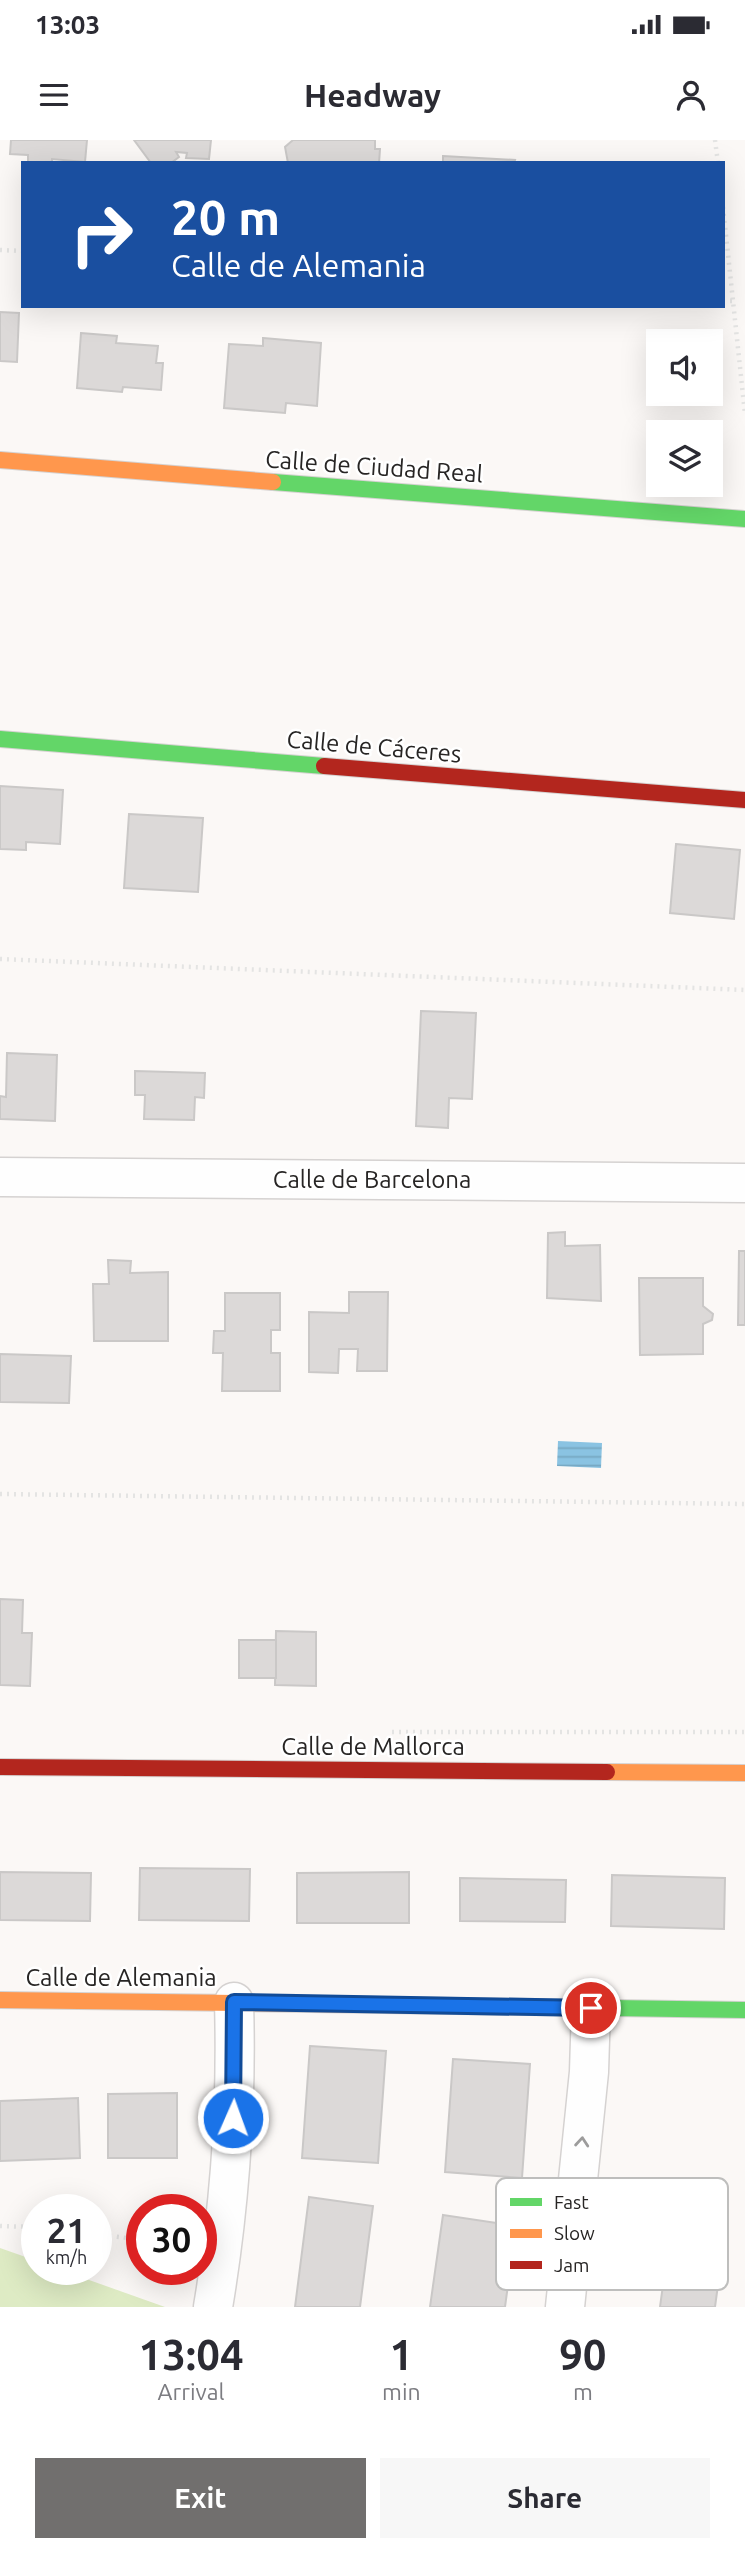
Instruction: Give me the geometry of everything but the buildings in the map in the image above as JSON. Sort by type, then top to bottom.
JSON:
[{"type":"street","name":"Calle de Ciudad Real","points":[[0,460],[745,519]]},
{"type":"street","name":"Calle de Cáceres","points":[[0,739],[745,800]]},
{"type":"street","name":"Calle de Barcelona","points":[[0,1177],[745,1182]]},
{"type":"street","name":"Calle de Mallorca","points":[[0,1767],[745,1773]]},
{"type":"street","name":"Calle de Alemania","points":[[0,2000],[745,2010]]},
{"type":"street","points":[[213,2307],[233,2141],[234,2002]]},
{"type":"street","points":[[578,2178],[589,2072],[591,2008]]},
{"type":"path","points":[[715,140],[718,161]]},
{"type":"path","points":[[725,226],[745,414]]},
{"type":"path","points":[[0,250],[21,251]]},
{"type":"path","points":[[725,301],[733,301]]},
{"type":"path","points":[[0,959],[745,990]]},
{"type":"path","points":[[0,1494],[745,1504]]},
{"type":"path","points":[[390,1732],[745,1732]]},
{"type":"path","points":[[0,2225],[21,2226]]},
{"type":"green space","points":[[0,2248],[21,2255],[21,2285],[103,2285],[165,2307],[0,2307]]},
{"type":"water","points":[[558,1441],[602,1443],[601,1468],[557,1466]]},
{"type":"traffic: fast","points":[[273,482],[745,519]]},
{"type":"traffic: fast","points":[[0,739],[324,766]]},
{"type":"traffic: fast","points":[[611,2008],[745,2010]]},
{"type":"traffic: slow","points":[[0,460],[273,482]]},
{"type":"traffic: slow","points":[[607,1772],[745,1773]]},
{"type":"traffic: slow","points":[[0,2000],[611,2008]]},
{"type":"traffic: jam","points":[[324,766],[745,800]]},
{"type":"traffic: jam","points":[[0,1767],[607,1772]]},
{"type":"route","points":[[233,2118],[236,2048],[234,2002],[591,2008]]}]
